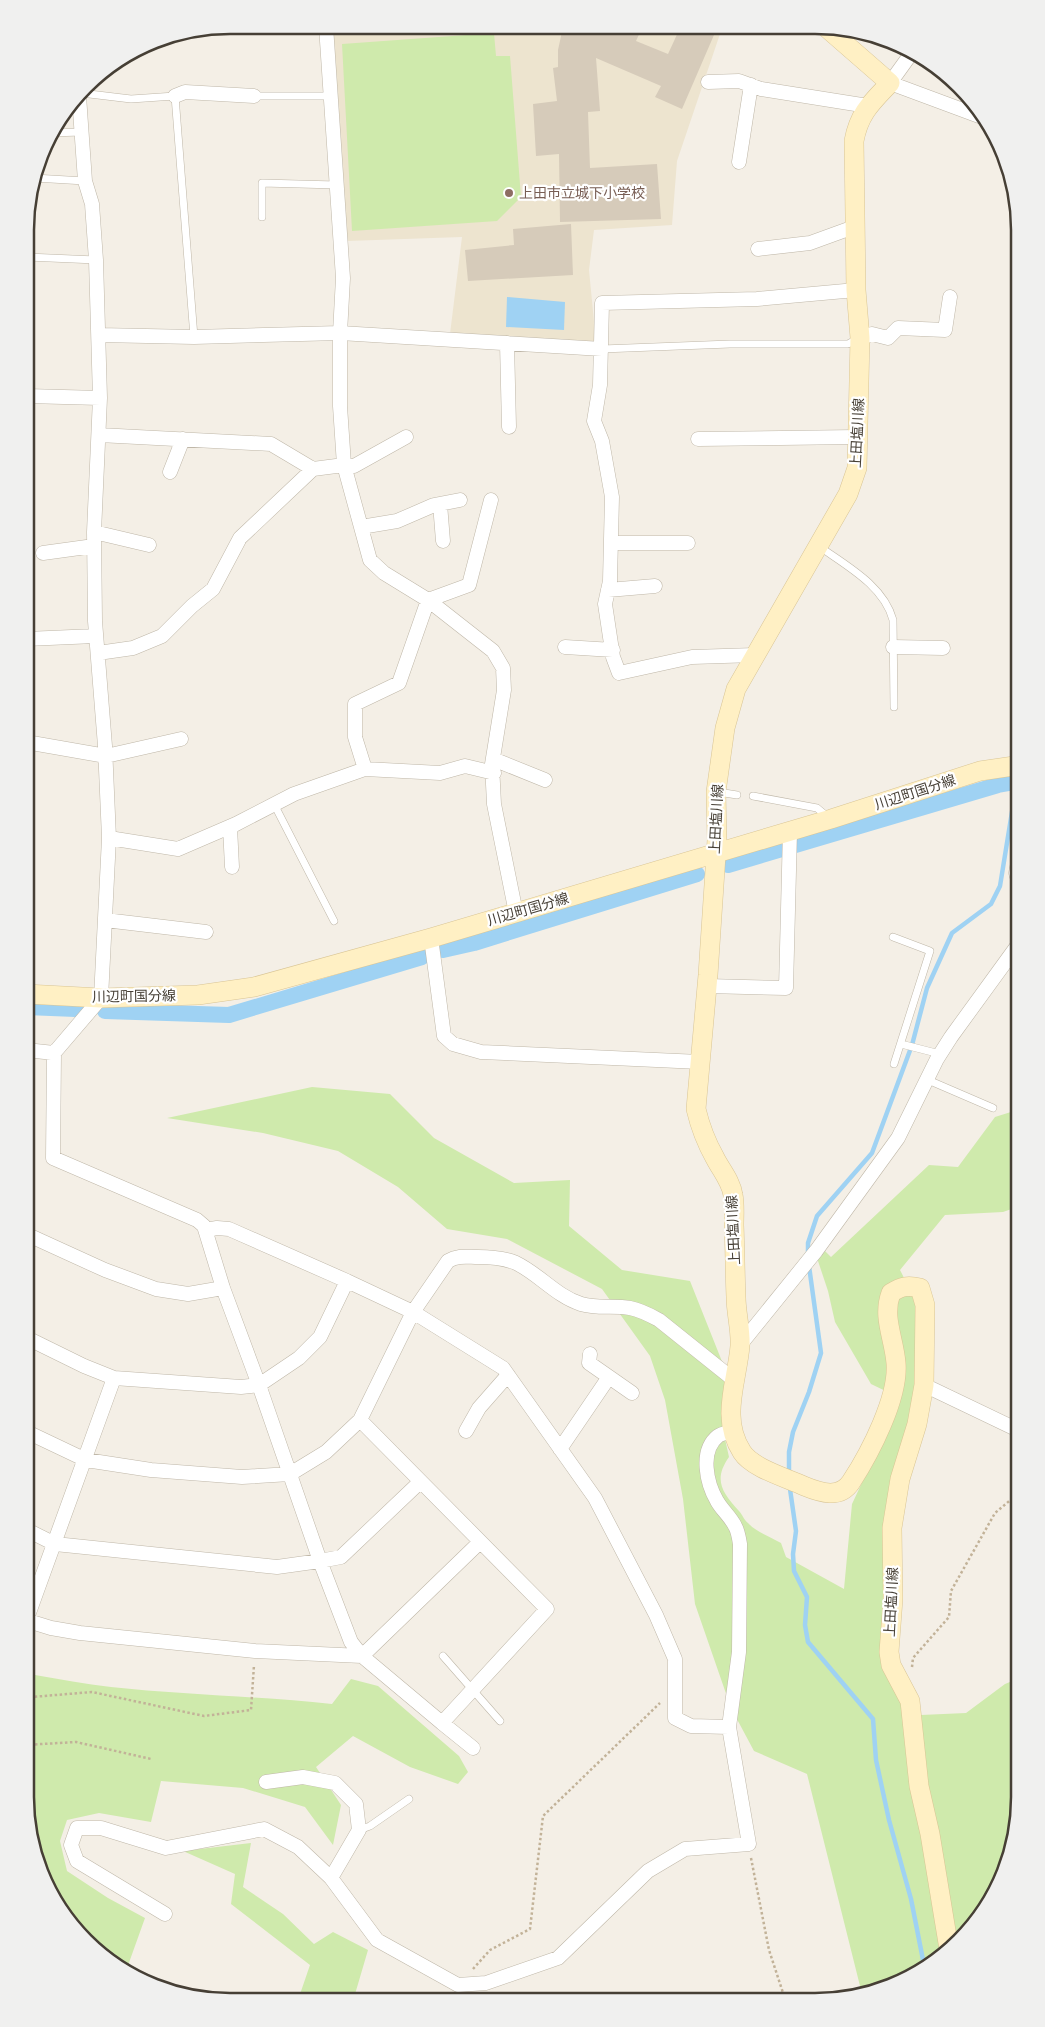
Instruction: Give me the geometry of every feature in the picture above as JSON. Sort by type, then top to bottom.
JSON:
[{"type":"main road","points":[[834,34],[890,83]]},
{"type":"main road","name":"上田塩川線","points":[[890,83],[868,106],[856,127],[854,141],[854,227],[860,338],[856,438],[857,468],[848,494],[736,690],[725,728],[716,792],[717,840],[696,1109],[700,1129],[726,1176],[733,1194],[736,1298],[740,1345],[731,1399],[732,1432],[742,1453],[752,1463],[811,1489],[836,1494],[845,1490],[852,1481],[883,1423],[893,1394],[896,1364],[886,1315],[891,1293],[905,1285],[920,1288],[925,1305],[924,1385],[917,1424],[900,1479],[892,1528],[893,1599],[888,1652],[891,1665],[910,1701],[919,1786],[930,1834],[948,1942]]},
{"type":"main road","name":"川辺町国分線","points":[[34,994],[101,998],[198,995],[223,993],[254,987],[431,938],[715,854],[980,771],[1011,766]]},
{"type":"street","points":[[326,34],[343,278],[340,333],[344,465],[370,560],[384,573],[428,600],[493,651],[503,668],[504,690],[493,766],[494,804],[516,913]]},
{"type":"street","points":[[909,57],[890,83],[974,114]]},
{"type":"street","points":[[708,82],[739,81],[761,89],[868,106]]},
{"type":"street","points":[[739,162],[752,85]]},
{"type":"street","points":[[174,96],[185,92],[254,96]]},
{"type":"street","points":[[80,102],[86,181],[92,204],[99,335],[100,398],[94,539],[95,636],[106,756],[109,838],[101,998],[54,1053],[53,1158],[197,1220],[206,1230],[223,1288],[350,1642],[362,1656],[473,1748]]},
{"type":"street","points":[[758,248],[810,243],[854,227]]},
{"type":"street","points":[[755,655],[692,657],[620,673],[613,650],[605,604],[608,590],[612,497],[602,441],[594,421],[600,385],[602,303],[757,299],[856,290]]},
{"type":"street","points":[[860,338],[872,334],[888,338],[898,328],[945,330],[950,297]]},
{"type":"street","points":[[99,335],[194,337],[340,333],[602,349]]},
{"type":"street","points":[[507,344],[509,427]]},
{"type":"street","points":[[34,396],[100,398]]},
{"type":"street","points":[[99,435],[271,444],[313,469]]},
{"type":"street","points":[[98,653],[133,648],[162,636],[192,606],[213,589],[240,538],[313,469],[344,465],[354,466],[406,437]]},
{"type":"street","points":[[698,439],[856,438]]},
{"type":"street","points":[[170,472],[183,440]]},
{"type":"street","points":[[361,526],[397,520],[440,504],[460,500]]},
{"type":"street","points":[[428,600],[469,585],[491,500]]},
{"type":"street","points":[[440,504],[443,541]]},
{"type":"street","points":[[43,553],[94,539],[149,545]]},
{"type":"street","points":[[611,543],[688,543]]},
{"type":"street","points":[[608,590],[656,586]]},
{"type":"street","points":[[365,769],[355,737],[355,704],[399,683],[428,600]]},
{"type":"street","points":[[34,639],[95,636]]},
{"type":"street","points":[[565,647],[613,650]]},
{"type":"street","points":[[893,647],[943,648]]},
{"type":"street","points":[[34,743],[106,756],[181,739]]},
{"type":"street","points":[[109,838],[178,850],[294,794],[365,769],[440,773],[465,766],[493,766],[545,780]]},
{"type":"street","points":[[230,826],[232,867]]},
{"type":"street","points":[[707,986],[786,988],[790,830]]},
{"type":"street","points":[[105,920],[206,932]]},
{"type":"street","points":[[431,938],[444,1036],[453,1044],[481,1052],[700,1062]]},
{"type":"street","points":[[740,1345],[816,1251],[898,1138],[940,1054],[1011,954]]},
{"type":"street","points":[[34,1051],[54,1053]]},
{"type":"street","points":[[206,1230],[217,1228],[229,1230],[347,1280],[413,1312],[503,1368],[595,1498],[656,1615],[676,1659],[675,1718],[691,1726],[730,1727]]},
{"type":"street","points":[[34,1238],[105,1270],[156,1289],[188,1294],[223,1288]]},
{"type":"street","points":[[34,1436],[86,1460],[151,1470],[242,1477],[290,1474],[326,1452],[360,1420],[413,1312],[448,1261],[456,1256],[493,1257],[514,1262],[527,1269],[562,1295],[580,1304],[595,1307],[630,1308],[659,1320],[734,1380]]},
{"type":"street","points":[[34,1341],[84,1366],[114,1378],[241,1387],[259,1385],[299,1358],[320,1337],[347,1280]]},
{"type":"street","points":[[590,1354],[589,1363],[632,1393]]},
{"type":"street","points":[[466,1432],[479,1408],[508,1375]]},
{"type":"street","points":[[560,1449],[609,1377]]},
{"type":"street","points":[[34,1600],[114,1378]]},
{"type":"street","points":[[924,1385],[1011,1428]]},
{"type":"street","points":[[360,1420],[548,1609],[442,1723]]},
{"type":"street","points":[[165,1914],[77,1861],[71,1845],[77,1828],[101,1828],[166,1848],[264,1829],[298,1848],[331,1878],[377,1940],[458,1985],[486,1983],[558,1958],[648,1871],[685,1850],[748,1844],[730,1727],[739,1652],[740,1544],[737,1529],[730,1516],[718,1502],[710,1486],[707,1462],[713,1441],[719,1434],[732,1432]]},
{"type":"street","points":[[34,1534],[55,1544],[277,1567],[320,1562],[341,1557],[420,1482]]},
{"type":"street","points":[[34,1623],[80,1633],[255,1651],[362,1656],[480,1542]]},
{"type":"street","points":[[266,1782],[303,1777],[335,1783],[356,1804],[359,1830],[331,1878]]},
{"type":"lane","points":[[87,95],[132,99],[174,96],[194,337]]},
{"type":"lane","points":[[254,96],[330,96]]},
{"type":"lane","points":[[60,133],[81,132]]},
{"type":"lane","points":[[40,178],[86,181]]},
{"type":"lane","points":[[262,217],[262,183],[336,185]]},
{"type":"lane","points":[[34,257],[96,260]]},
{"type":"lane","points":[[602,349],[730,344],[848,344],[860,338]]},
{"type":"lane","points":[[817,546],[874,588],[890,607],[893,620],[894,707]]},
{"type":"lane","points":[[716,792],[738,795]]},
{"type":"lane","points":[[753,796],[817,808],[831,819]]},
{"type":"lane","points":[[274,804],[334,921]]},
{"type":"lane","points":[[893,937],[930,951],[894,1064]]},
{"type":"lane","points":[[901,1044],[940,1054]]},
{"type":"lane","points":[[928,1080],[993,1108]]},
{"type":"lane","points":[[443,1656],[500,1721]]},
{"type":"lane","points":[[359,1830],[370,1826],[409,1799]]},
{"type":"path","points":[[906,1692],[912,1689],[913,1658],[948,1617],[951,1591],[995,1513],[1011,1500]]},
{"type":"path","points":[[34,1697],[92,1692],[204,1716],[250,1710],[255,1651]]},
{"type":"path","points":[[468,1984],[473,1969],[490,1950],[530,1929],[543,1816],[676,1688]]},
{"type":"path","points":[[34,1745],[76,1742],[151,1759]]},
{"type":"path","points":[[748,1844],[769,1950],[783,1993]]},
{"type":"shaded area","name":"上田市立城下小学校","points":[[333,34],[720,34],[677,161],[672,225],[594,230],[589,270],[596,342],[450,334],[462,237],[347,241]]},
{"type":"green space","points":[[494,34],[496,56],[510,56],[521,197],[497,221],[352,231],[342,44]]},
{"type":"green space","points":[[312,1087],[390,1094],[434,1138],[514,1183],[570,1180],[569,1226],[622,1270],[690,1281],[725,1369],[725,1439],[729,1457],[721,1472],[721,1479],[724,1492],[728,1498],[751,1526],[781,1543],[786,1557],[844,1589],[852,1504],[889,1425],[898,1397],[871,1384],[835,1322],[828,1291],[817,1258],[824,1250],[831,1257],[929,1165],[958,1167],[995,1117],[1011,1112],[1011,1209],[1003,1212],[945,1215],[900,1270],[918,1305],[918,1360],[890,1599],[944,1946],[914,1967],[879,1983],[860,1988],[807,1774],[754,1751],[731,1708],[695,1604],[683,1499],[665,1400],[650,1356],[602,1289],[507,1239],[447,1229],[398,1187],[338,1151],[263,1133],[167,1118]]},
{"type":"green space","points":[[34,1675],[138,1690],[332,1704],[351,1679],[378,1686],[459,1756],[468,1772],[458,1784],[410,1767],[353,1736],[316,1767],[341,1805],[333,1845],[305,1807],[243,1788],[161,1781],[151,1822],[99,1813],[67,1820],[60,1841],[67,1871],[108,1898],[145,1918],[128,1965],[100,1945],[82,1927],[60,1895],[44,1861],[34,1811]]},
{"type":"green space","points":[[1011,1682],[1011,1811],[1005,1848],[996,1873],[985,1895],[971,1917],[953,1937],[923,1784],[921,1715],[966,1713]]},
{"type":"green space","points":[[251,1843],[243,1887],[283,1914],[314,1944],[333,1932],[368,1950],[355,1993],[300,1993],[310,1965],[231,1904],[235,1874],[183,1851]]},
{"type":"water","points":[[507,297],[565,302],[564,330],[506,327]]},
{"type":"building","points":[[561,34],[639,34],[636,41],[668,54],[677,34],[714,34],[682,109],[655,97],[661,86],[596,58],[600,111],[588,112],[590,168],[657,164],[661,219],[560,222],[559,154],[536,156],[533,104],[557,101],[553,68],[558,67],[558,50]]},
{"type":"building","points":[[571,224],[573,275],[468,281],[465,250],[514,245],[513,229]]},
{"type":"waterway","points":[[728,865],[1011,783]]},
{"type":"waterway","points":[[808,1254],[808,1243],[817,1216],[872,1153],[912,1045],[927,988],[952,933],[991,904],[1000,886],[1011,818]]},
{"type":"waterway","points":[[443,950],[474,943],[697,874]]},
{"type":"waterway","points":[[105,1011],[229,1015],[422,957]]},
{"type":"waterway","points":[[34,1007],[76,1009]]},
{"type":"waterway","points":[[789,1471],[789,1452],[793,1432],[809,1392],[821,1353],[809,1266]]},
{"type":"waterway","points":[[790,1489],[796,1531],[793,1554],[794,1571],[807,1597],[805,1625],[808,1642],[873,1719],[876,1760],[889,1820],[911,1899],[923,1961]]},
{"type":"place","name":"上田市立城下小学校","points":[[509,193]]}]
